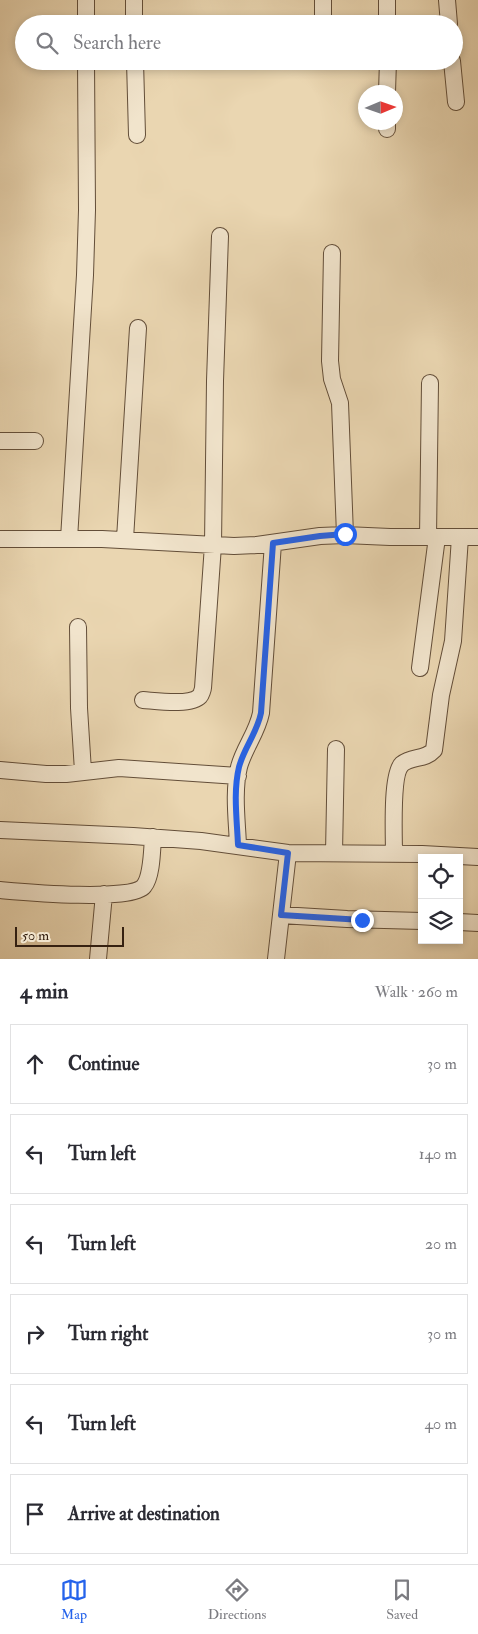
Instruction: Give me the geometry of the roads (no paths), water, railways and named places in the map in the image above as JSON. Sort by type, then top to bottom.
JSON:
[{"type":"street","points":[[86,0],[86,15]]},
{"type":"street","points":[[134,0],[134,15]]},
{"type":"street","points":[[322,0],[323,15]]},
{"type":"street","points":[[387,0],[387,15]]},
{"type":"street","points":[[447,0],[448,15]]},
{"type":"street","points":[[69,539],[86,275],[86,70]]},
{"type":"street","points":[[135,70],[137,135]]},
{"type":"street","points":[[387,85],[388,70]]},
{"type":"street","points":[[453,70],[456,102]]},
{"type":"street","points":[[144,700],[184,702],[194,700],[201,695],[203,688],[213,545],[215,381],[220,236]]},
{"type":"street","points":[[332,253],[330,361],[332,379],[340,403],[345,534]]},
{"type":"street","points":[[125,539],[138,328]]},
{"type":"street","points":[[420,668],[432,537],[430,383]]},
{"type":"street","points":[[0,441],[35,441]]},
{"type":"street","points":[[0,539],[125,539],[213,545],[257,545],[345,534],[478,537]]},
{"type":"street","points":[[394,854],[395,792],[398,770],[402,764],[425,757],[434,750],[441,695],[450,662],[453,641],[460,537]]},
{"type":"street","points":[[238,845],[236,808],[238,776],[243,756],[259,724],[261,713],[273,543]]},
{"type":"street","points":[[78,627],[79,708],[83,771]]},
{"type":"street","points":[[334,854],[336,748]]},
{"type":"street","points":[[0,770],[46,774],[128,769],[238,776]]},
{"type":"street","points":[[0,830],[153,837],[238,845],[288,853],[478,857]]},
{"type":"street","points":[[0,890],[104,894],[130,893],[140,890],[146,885],[150,868],[153,837]]},
{"type":"street","points":[[276,959],[288,853]]},
{"type":"street","points":[[98,959],[104,894]]},
{"type":"street","points":[[281,915],[418,921]]},
{"type":"street","points":[[463,922],[478,923]]}]
